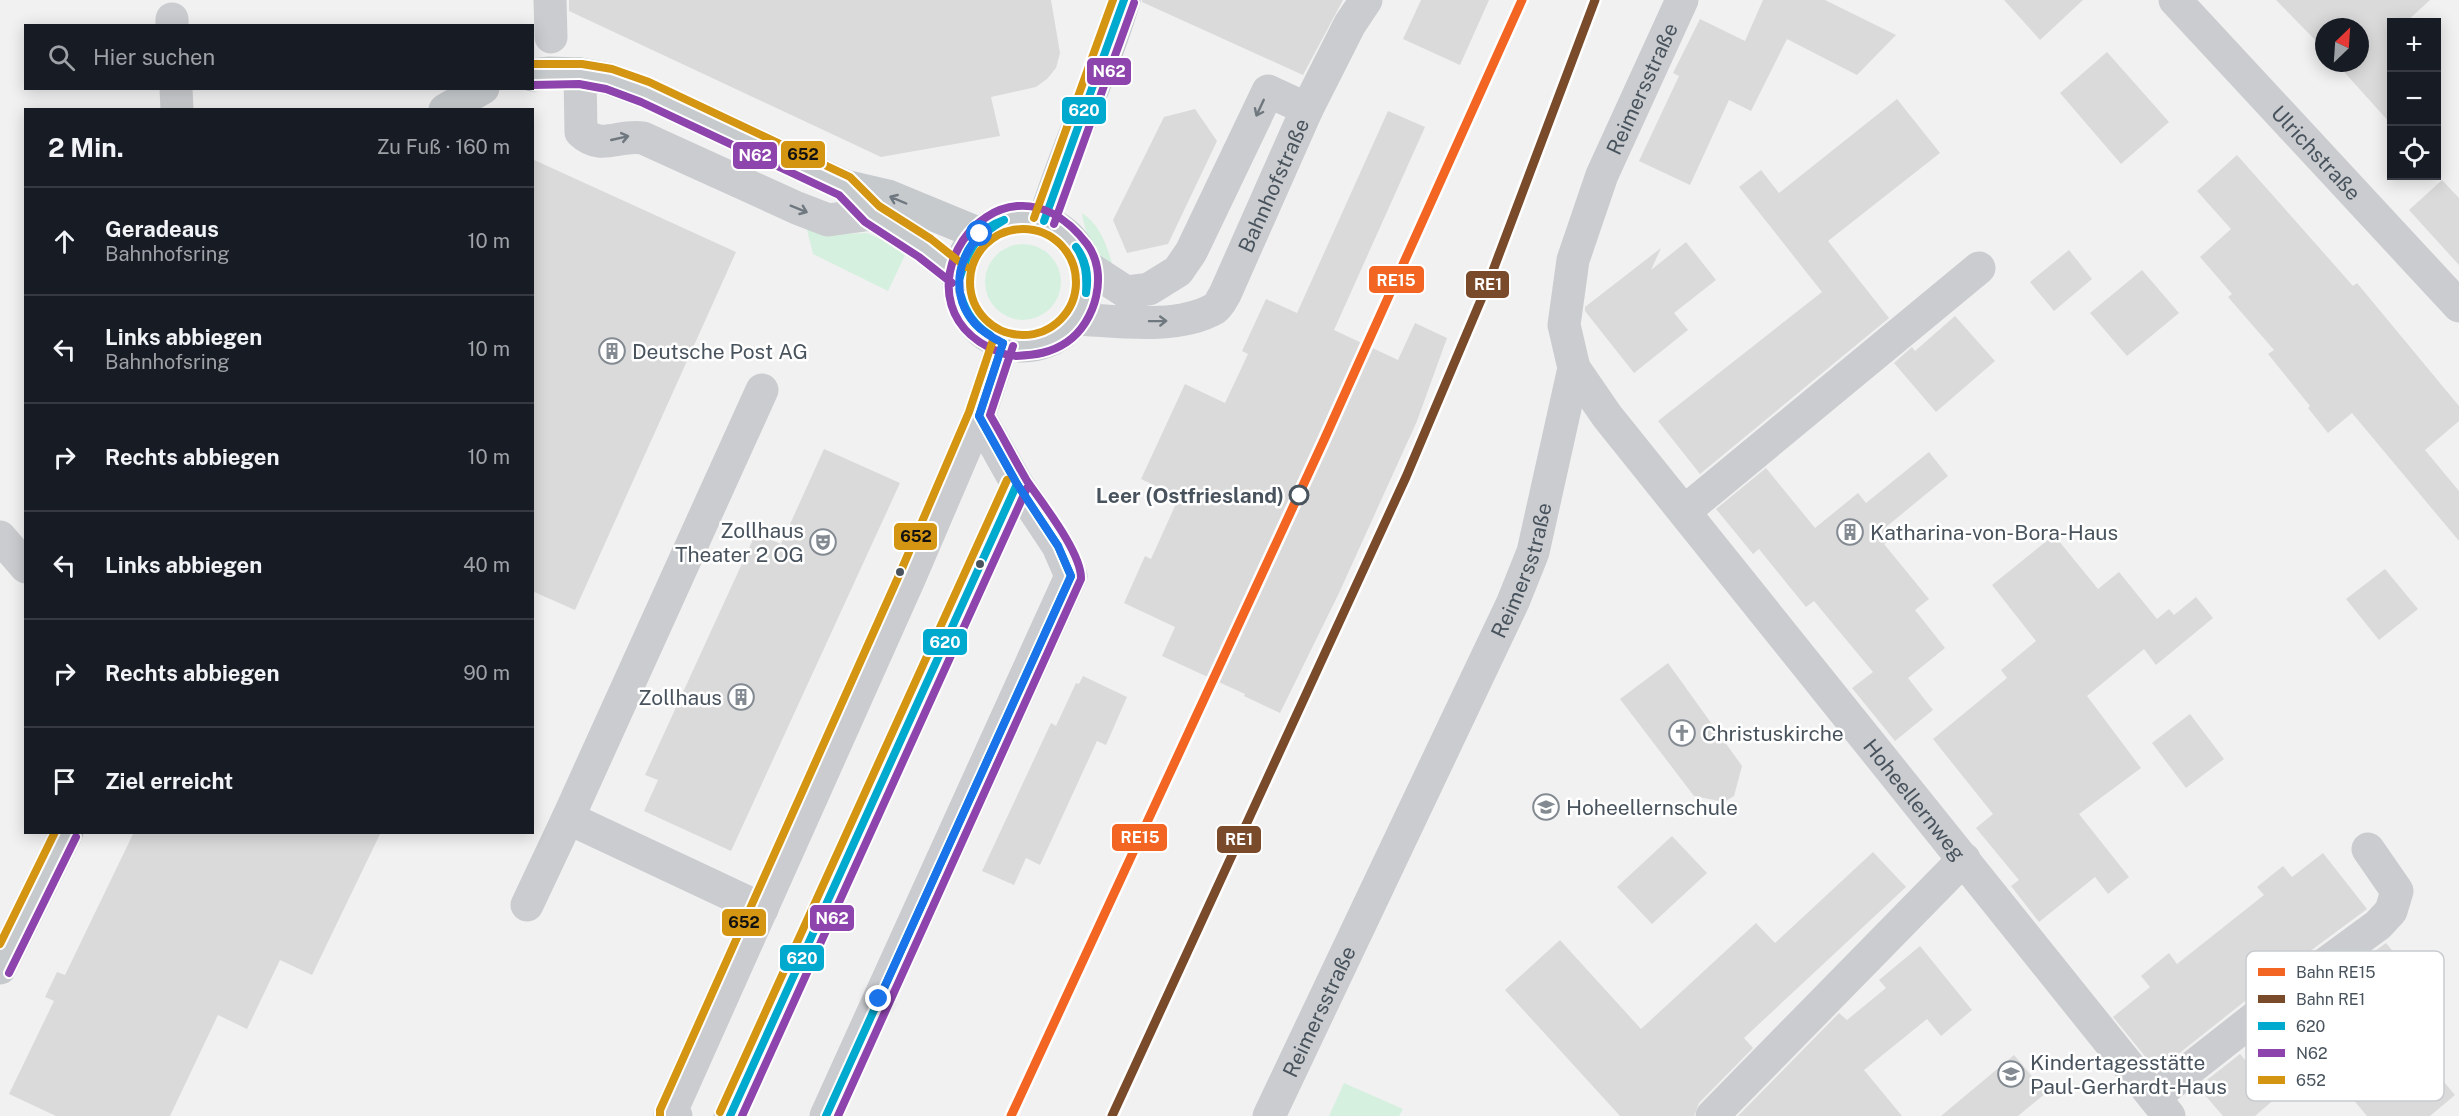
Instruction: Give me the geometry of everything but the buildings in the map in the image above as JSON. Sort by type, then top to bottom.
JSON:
[{"type":"main road","points":[[1044,221],[1057,177],[1113,39],[1124,0]]},
{"type":"main road","points":[[554,74],[609,79],[645,92],[845,186],[888,196],[980,234]]},
{"type":"main road","points":[[448,108],[480,90]]},
{"type":"main road","points":[[845,186],[872,214],[925,248],[959,275]]},
{"type":"main road","points":[[1015,218],[1044,221],[1058,228],[1071,239],[1080,252],[1086,266],[1087,320],[1044,343],[1025,346],[1003,343],[986,334],[972,321],[960,297],[959,275],[969,247],[980,234],[1002,221],[1015,218]]},
{"type":"main road","points":[[0,968],[66,834]]},
{"type":"street","points":[[550,0],[551,36]]},
{"type":"street","points":[[1307,109],[1350,24],[1366,0]]},
{"type":"street","name":"Reimersstraße","points":[[1269,1116],[1513,602],[1533,552],[1574,368],[1564,325],[1573,260],[1602,176],[1682,0]]},
{"type":"street","name":"Ulrichstraße","points":[[2175,0],[2459,306]]},
{"type":"street","points":[[554,74],[581,132],[589,139],[599,143],[629,136],[643,138],[828,220],[872,214]]},
{"type":"street","points":[[176,90],[177,108]]},
{"type":"street","name":"Bahnhofstraße","points":[[1086,266],[1126,292],[1149,289],[1178,271],[1191,252],[1268,91],[1307,109],[1225,294],[1216,308],[1200,315],[1169,321],[1087,320]]},
{"type":"street","points":[[1685,512],[1979,268]]},
{"type":"street","points":[[676,1116],[670,1113],[979,416],[1003,343]]},
{"type":"street","name":"Hoheellernweg","points":[[1574,368],[1607,416],[2161,1106]]},
{"type":"street","points":[[528,905],[762,390]]},
{"type":"street","points":[[826,1116],[1071,576],[1058,546],[1017,484],[979,416]]},
{"type":"street","points":[[730,1116],[1017,484]]},
{"type":"street","points":[[0,537],[24,565]]},
{"type":"street","points":[[568,818],[762,909]]},
{"type":"street","points":[[2343,951],[2378,925],[2391,911],[2397,891],[2368,849]]},
{"type":"street","points":[[1712,1116],[1964,859]]},
{"type":"street","points":[[2161,1106],[2246,1031]]},
{"type":"green space","points":[[1082,213],[1099,230],[1113,269],[1092,244]]},
{"type":"green space","points":[[812,227],[838,234],[867,233],[907,251],[888,291],[813,254],[807,230]]},
{"type":"green space","points":[[1023,244],[1037,247],[1050,255],[1058,268],[1061,282],[1058,296],[1050,309],[1037,317],[1023,320],[1009,317],[996,309],[988,296],[985,282],[988,268],[996,255],[1009,247]]},
{"type":"green space","points":[[1344,1083],[1403,1109],[1399,1116],[1329,1116]]},
{"type":"rail line","name":"RE15","points":[[1011,1116],[1324,440],[1522,0]]},
{"type":"rail line","name":"RE1","points":[[1112,1116],[1406,477],[1489,281],[1595,0]]},
{"type":"transit line","name":"652","points":[[1034,218],[1113,0]]},
{"type":"transit line","name":"620","points":[[1044,221],[1124,0]]},
{"type":"transit line","name":"N62","points":[[1054,224],[1134,3]]},
{"type":"transit line","name":"652","points":[[534,64],[582,64],[612,69],[649,82],[850,177],[879,206],[931,239],[966,267]]},
{"type":"transit line","name":"N62","points":[[534,85],[579,84],[606,89],[641,102],[839,195],[865,222],[919,257],[952,283]]},
{"type":"transit line","name":"N62","points":[[1011,356],[971,335],[951,305],[950,272],[963,241],[986,217],[1017,206],[1052,213],[1087,244],[1094,256],[1098,282],[1092,310],[1077,333],[1061,346],[1049,351],[1016,356]]},
{"type":"transit line","name":"620","points":[[960,277],[964,259],[973,242],[987,229],[1004,220]]},
{"type":"transit line","name":"620","points":[[960,277],[975,243],[987,231],[1004,220]]},
{"type":"transit line","name":"652","points":[[1023,229],[1043,233],[1060,245],[1072,262],[1076,282],[1072,302],[1060,319],[1043,331],[1023,335],[1003,331],[986,319],[974,302],[970,282],[974,262],[986,245],[1003,233],[1023,229]]},
{"type":"transit line","name":"620","points":[[1076,247],[1086,268],[1086,293]]},
{"type":"transit line","name":"620","points":[[1076,247],[1085,269],[1086,293]]},
{"type":"transit line","name":"620","points":[[961,296],[972,318],[990,335]]},
{"type":"transit line","name":"620","points":[[961,296],[971,319],[990,335]]},
{"type":"transit line","name":"652","points":[[660,1116],[660,1110],[900,573],[969,412],[993,340]]},
{"type":"transit line","name":"620","points":[[826,1116],[1071,576],[1058,546],[1017,484],[979,416],[1003,343]]},
{"type":"transit line","name":"N62","points":[[838,1116],[1081,579],[1080,568],[1068,542],[1027,481],[990,415],[1013,346]]},
{"type":"transit line","name":"652","points":[[720,1112],[1007,480]]},
{"type":"transit line","name":"620","points":[[730,1116],[1017,484]]},
{"type":"transit line","name":"N62","points":[[742,1116],[1027,488]]},
{"type":"transit line","name":"652","points":[[0,944],[54,834]]},
{"type":"transit line","name":"N62","points":[[9,973],[76,837]]},
{"type":"place","name":"Deutsche Post AG","points":[[612,351]]},
{"type":"place","name":"Leer (Ostfriesland)","points":[[1299,495]]},
{"type":"place","name":"Katharina-von-Bora-Haus","points":[[1850,532]]},
{"type":"place","name":"Zollhaus Theater 2 OG","points":[[823,542]]},
{"type":"place","name":"Zollhaus","points":[[741,697]]},
{"type":"place","name":"Christuskirche","points":[[1682,733]]},
{"type":"place","name":"Hoheellernschule","points":[[1546,807]]},
{"type":"place","name":"Kindertagesstätte Paul-Gerhardt-Haus","points":[[2011,1074]]},
{"type":"route","points":[[879,999],[1071,576],[1058,546],[1017,484],[979,416],[1003,343],[981,330],[972,321],[960,297],[959,275],[963,259],[980,234]]}]
